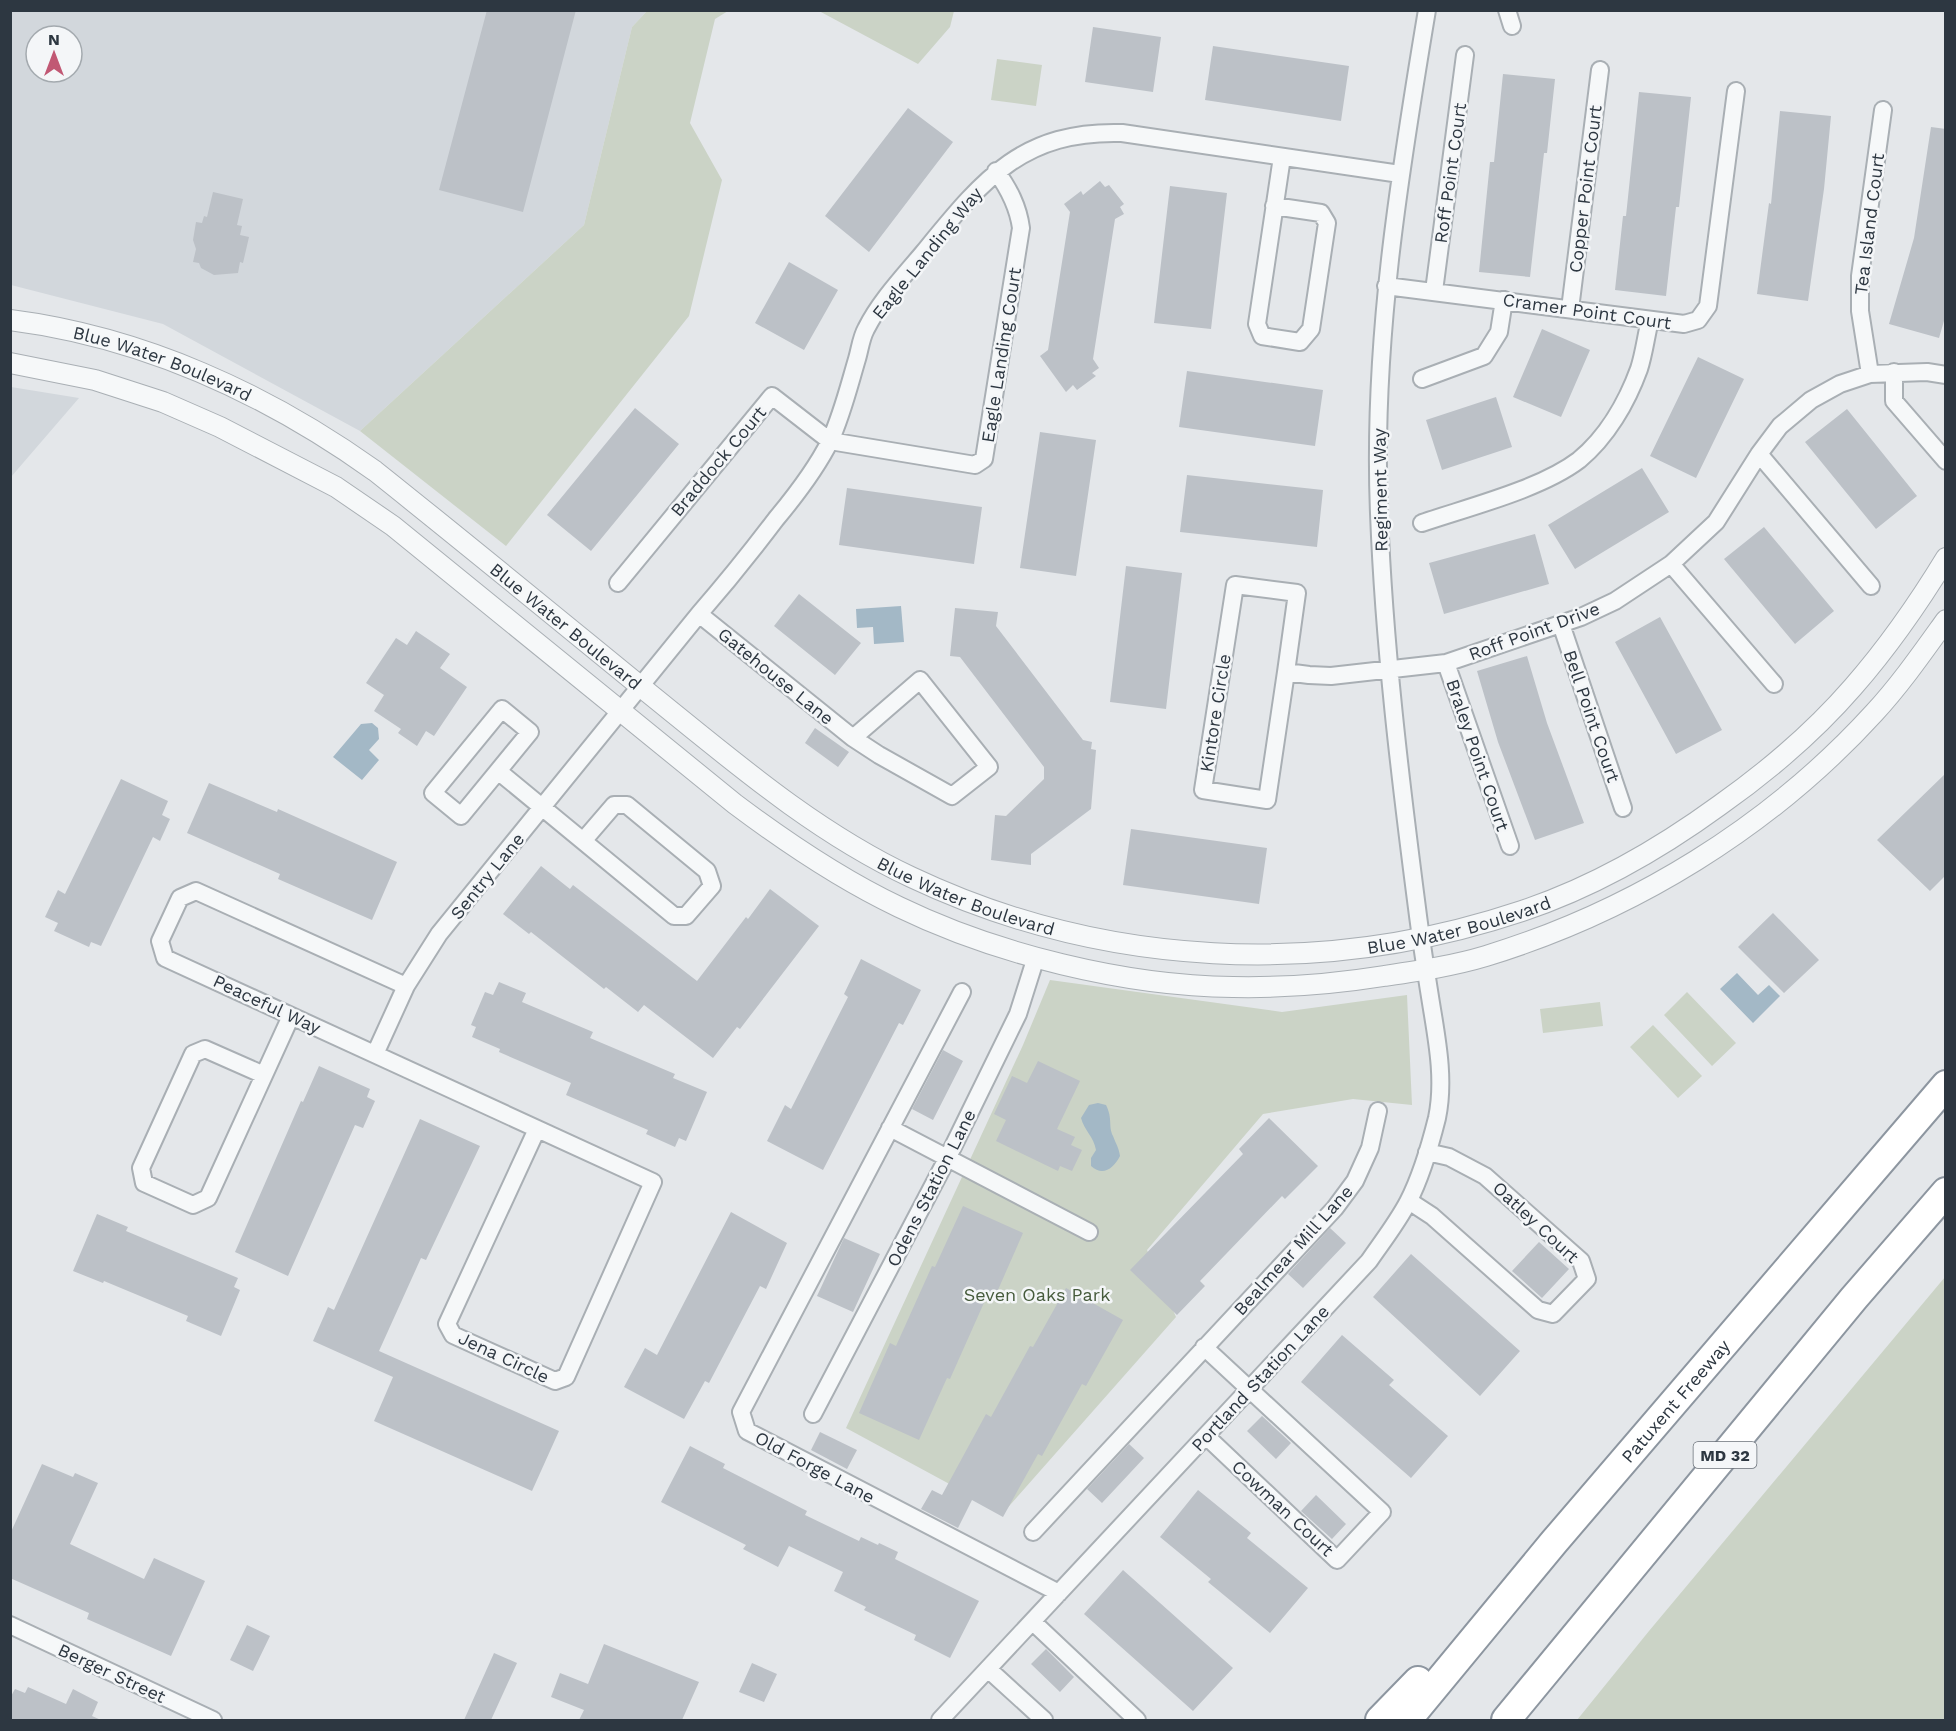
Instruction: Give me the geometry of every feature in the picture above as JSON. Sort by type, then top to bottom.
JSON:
[{"type":"highway","name":"Patuxent Freeway","points":[[1407,1720],[1554,1542],[1946,1084]]},
{"type":"highway","name":"MD 32","points":[[1506,1720],[1854,1298],[1946,1192]]},
{"type":"highway","points":[[1380,1720],[1554,1542]]},
{"type":"street","name":"Regiment Way","points":[[1426,970],[1389,670],[1379,501],[1378,399],[1386,286],[1400,174],[1427,10]]},
{"type":"street","name":"Roff Point Court","points":[[1434,291],[1465,55]]},
{"type":"street","name":"Copper Point Court","points":[[1570,309],[1600,70]]},
{"type":"street","name":"Cramer Point Court","points":[[1386,286],[1684,324],[1698,320],[1708,306],[1736,91]]},
{"type":"street","name":"Tea Island Court","points":[[1870,374],[1860,311],[1860,276],[1883,110]]},
{"type":"street","name":"Eagle Landing Way","points":[[620,711],[734,574],[803,485],[830,441],[843,407],[865,330],[885,299],[961,207],[996,171],[1028,150],[1050,141],[1097,132],[1122,133],[1400,174]]},
{"type":"street","points":[[1275,206],[1321,213],[1327,223],[1311,329],[1300,342],[1262,336],[1257,324],[1282,157]]},
{"type":"street","name":"Eagle Landing Court","points":[[830,441],[975,465],[984,459],[1021,228],[1019,213],[1008,188],[996,171]]},
{"type":"street","points":[[1422,379],[1484,356],[1499,332],[1504,300]]},
{"type":"street","name":"Blue Water Boulevard","points":[[10,320],[107,339],[181,365],[253,397],[331,440],[375,471],[753,777],[834,835],[909,876],[999,913],[1044,927],[1102,940],[1166,950],[1231,956],[1300,955],[1359,949],[1421,938],[1525,910],[1579,887],[1637,858],[1692,826],[1752,783],[1794,746],[1850,691],[1896,635],[1946,558]]},
{"type":"street","points":[[1422,523],[1521,489],[1552,476],[1578,460],[1601,438],[1624,403],[1640,368],[1650,320]]},
{"type":"street","name":"Blue Water Boulevard","points":[[10,363],[95,380],[164,402],[229,432],[336,487],[393,526],[778,837],[818,863],[900,908],[942,926],[1036,957],[1094,971],[1159,982],[1230,987],[1298,986],[1363,980],[1426,970],[1484,957],[1594,916],[1652,887],[1708,853],[1780,802],[1822,765],[1874,713],[1946,620]]},
{"type":"street","points":[[1894,372],[1894,401],[1946,461]]},
{"type":"street","name":"Roff Point Drive","points":[[1389,670],[1446,663],[1561,624],[1615,601],[1671,564],[1716,522],[1759,454],[1780,426],[1811,400],[1840,384],[1870,374],[1927,372],[1946,375]]},
{"type":"street","name":"Braddock Court","points":[[618,583],[772,396],[830,441]]},
{"type":"street","points":[[1759,454],[1871,586]]},
{"type":"street","points":[[1671,564],[1774,684]]},
{"type":"street","name":"Kintore Circle","points":[[1235,585],[1297,593],[1286,672],[1267,800],[1203,790],[1235,585]]},
{"type":"street","name":"Gatehouse Lane","points":[[699,614],[853,738],[951,796],[989,766],[920,680],[853,738]]},
{"type":"street","name":"Bell Point Court","points":[[1561,624],[1623,808]]},
{"type":"street","name":"Braley Point Court","points":[[1446,663],[1510,846]]},
{"type":"street","points":[[1286,672],[1331,676],[1389,670]]},
{"type":"street","points":[[502,709],[530,732],[498,771],[460,816],[433,793],[502,709]]},
{"type":"street","name":"Sentry Lane","points":[[375,1054],[406,986],[439,934],[620,711]]},
{"type":"street","points":[[498,771],[674,916],[686,916],[712,886],[707,871],[627,805],[614,805],[583,841]]},
{"type":"street","name":"Peaceful Way","points":[[406,986],[196,891],[180,898],[160,941],[165,958],[653,1182]]},
{"type":"street","name":"Odens Station Lane","points":[[813,1414],[948,1157],[1018,1014],[1036,957]]},
{"type":"street","name":"Portland Station Lane","points":[[940,1720],[1369,1261],[1409,1201],[1419,1177],[1437,1116],[1440,1081],[1438,1043],[1426,970]]},
{"type":"street","name":"Old Forge Lane","points":[[962,992],[741,1412],[747,1431],[1059,1593]]},
{"type":"street","points":[[264,1075],[204,1049],[193,1054],[141,1168],[144,1183],[194,1205],[208,1198],[291,1016]]},
{"type":"street","name":"Bealmear Mill Lane","points":[[1033,1532],[1335,1208],[1355,1181],[1370,1148],[1378,1111]]},
{"type":"street","points":[[890,1128],[1089,1232]]},
{"type":"street","name":"Jena Circle","points":[[537,1129],[447,1324],[453,1335],[555,1381],[566,1377],[653,1182]]},
{"type":"street","name":"Oatley Court","points":[[1409,1201],[1432,1216],[1538,1310],[1553,1314],[1587,1279],[1581,1261],[1485,1176],[1449,1157],[1427,1152]]},
{"type":"street","points":[[1204,1347],[1250,1389]]},
{"type":"street","name":"Cowman Court","points":[[1206,1436],[1337,1560],[1382,1512],[1250,1389]]},
{"type":"street","points":[[1033,1622],[1137,1720]]},
{"type":"street","name":"Berger Street","points":[[10,1625],[213,1720]]},
{"type":"street","points":[[988,1669],[1044,1720]]},
{"type":"shaded area","points":[[11,11],[647,11],[632,27],[584,225],[360,431],[163,324],[11,285]]},
{"type":"shaded area","points":[[10,387],[79,398],[11,477]]},
{"type":"green space","points":[[647,11],[728,11],[715,19],[690,123],[722,180],[689,316],[506,546],[360,431],[584,225],[632,27]]},
{"type":"green space","points":[[819,11],[954,11],[950,27],[918,64]]},
{"type":"green space","points":[[997,59],[1042,65],[1036,106],[991,100]]},
{"type":"green space","name":"Seven Oaks Park","points":[[1050,980],[1282,1012],[1407,995],[1412,1105],[1353,1099],[1263,1114],[1147,1250],[1176,1317],[1003,1513],[846,1428],[1023,1045]]},
{"type":"green space","points":[[1687,992],[1736,1043],[1712,1066],[1664,1015]]},
{"type":"green space","points":[[1600,1002],[1603,1026],[1543,1033],[1540,1009]]},
{"type":"green space","points":[[1653,1025],[1702,1076],[1678,1098],[1630,1047]]},
{"type":"green space","points":[[1945,1277],[1945,1720],[1577,1720],[1649,1631]]},
{"type":"water","points":[[901,606],[904,642],[874,644],[873,627],[857,628],[856,609]]},
{"type":"water","points":[[372,723],[378,728],[379,739],[369,750],[379,760],[362,780],[333,757],[361,724]]},
{"type":"water","points":[[1737,973],[1758,995],[1769,985],[1780,996],[1753,1023],[1720,989]]},
{"type":"water","points":[[1098,1103],[1106,1105],[1120,1156],[1115,1164],[1104,1171],[1091,1166],[1091,1158],[1096,1150],[1081,1118],[1089,1105]]},
{"type":"building","points":[[487,10],[576,10],[523,212],[439,190]]},
{"type":"building","points":[[1093,27],[1161,37],[1153,92],[1085,82]]},
{"type":"building","points":[[1213,46],[1349,66],[1341,121],[1205,100]]},
{"type":"building","points":[[1503,74],[1555,79],[1530,277],[1479,272],[1490,162],[1494,162]]},
{"type":"building","points":[[1639,92],[1691,97],[1679,207],[1676,207],[1666,296],[1615,290],[1623,216],[1626,216]]},
{"type":"building","points":[[908,108],[953,142],[869,252],[825,216]]},
{"type":"building","points":[[1780,111],[1831,116],[1824,189],[1808,301],[1757,294],[1769,203],[1771,204]]},
{"type":"building","points":[[1931,127],[1946,129],[1946,314],[1939,338],[1889,324],[1914,238]]},
{"type":"building","points":[[1100,181],[1105,187],[1109,185],[1124,204],[1120,207],[1124,214],[1115,219],[1093,359],[1099,368],[1092,373],[1096,376],[1077,390],[1073,385],[1066,392],[1040,356],[1048,350],[1070,212],[1064,204],[1081,191],[1083,195]]},
{"type":"building","points":[[1170,186],[1227,193],[1211,329],[1154,323]]},
{"type":"building","points":[[213,192],[243,199],[237,225],[242,226],[240,235],[249,237],[243,263],[240,262],[238,273],[214,275],[201,268],[199,263],[193,262],[196,249],[193,240],[196,222],[202,223],[204,216],[207,217]]},
{"type":"building","points":[[789,262],[838,290],[804,350],[755,323]]},
{"type":"building","points":[[1542,329],[1590,350],[1561,417],[1513,397]]},
{"type":"building","points":[[1698,357],[1744,379],[1696,478],[1650,456]]},
{"type":"building","points":[[1187,371],[1323,390],[1315,446],[1179,427]]},
{"type":"building","points":[[1496,397],[1512,447],[1442,470],[1426,420]]},
{"type":"building","points":[[635,408],[679,444],[591,551],[547,515]]},
{"type":"building","points":[[1847,409],[1917,496],[1876,529],[1805,442]]},
{"type":"building","points":[[1040,432],[1096,440],[1076,576],[1020,568]]},
{"type":"building","points":[[1642,468],[1669,512],[1575,569],[1548,525]]},
{"type":"building","points":[[1187,475],[1323,490],[1317,547],[1180,532]]},
{"type":"building","points":[[847,488],[982,507],[974,564],[839,545]]},
{"type":"building","points":[[1764,527],[1834,611],[1795,644],[1724,559]]},
{"type":"building","points":[[1535,534],[1549,584],[1444,614],[1429,563]]},
{"type":"building","points":[[1126,566],[1182,573],[1166,709],[1110,702]]},
{"type":"building","points":[[799,594],[861,643],[835,675],[774,626]]},
{"type":"building","points":[[955,608],[998,612],[996,626],[1083,740],[1092,742],[1091,749],[1096,750],[1091,809],[1031,854],[1031,865],[991,860],[995,815],[1006,816],[1044,779],[1044,767],[960,657],[950,656]]},
{"type":"building","points":[[1660,617],[1722,730],[1676,754],[1615,642]]},
{"type":"building","points":[[416,631],[450,654],[440,668],[467,687],[434,736],[426,731],[417,746],[398,733],[401,729],[374,711],[384,695],[366,683],[396,638],[407,645]]},
{"type":"building","points":[[1527,656],[1547,723],[1584,823],[1535,840],[1498,742],[1477,671]]},
{"type":"building","points":[[815,728],[849,752],[838,767],[805,743]]},
{"type":"building","points":[[1946,773],[1946,875],[1930,891],[1877,840]]},
{"type":"building","points":[[121,779],[168,801],[162,815],[170,819],[160,841],[153,837],[101,946],[91,942],[89,947],[54,931],[58,923],[45,917],[58,890],[65,894]]},
{"type":"building","points":[[209,783],[277,812],[278,809],[397,862],[372,920],[278,879],[280,874],[187,833]]},
{"type":"building","points":[[1131,829],[1267,848],[1259,904],[1123,885]]},
{"type":"building","points":[[541,866],[570,889],[573,885],[697,981],[770,889],[819,926],[740,1029],[737,1027],[713,1058],[644,1005],[638,1012],[606,987],[604,989],[531,932],[529,934],[503,914]]},
{"type":"building","points":[[1773,913],[1819,960],[1784,993],[1738,947]]},
{"type":"building","points":[[861,959],[921,990],[903,1025],[899,1023],[823,1170],[767,1141],[785,1105],[791,1109],[848,997],[844,994]]},
{"type":"building","points":[[499,982],[526,993],[522,1002],[593,1032],[590,1038],[675,1074],[673,1078],[707,1092],[686,1141],[679,1138],[675,1147],[646,1134],[648,1130],[566,1095],[571,1083],[499,1052],[500,1049],[472,1037],[476,1027],[471,1025],[485,992],[493,995]]},
{"type":"building","points":[[943,1050],[963,1061],[933,1120],[912,1109]]},
{"type":"building","points":[[1038,1061],[1080,1081],[1057,1129],[1075,1137],[1071,1145],[1082,1150],[1072,1171],[1060,1166],[1058,1171],[996,1141],[1006,1120],[994,1114],[1012,1076],[1027,1083]]},
{"type":"building","points":[[319,1066],[370,1089],[367,1097],[375,1101],[363,1128],[355,1125],[288,1276],[235,1252],[301,1101],[303,1102]]},
{"type":"building","points":[[1269,1118],[1318,1166],[1285,1199],[1282,1196],[1200,1281],[1205,1286],[1177,1315],[1130,1270],[1243,1154],[1239,1149]]},
{"type":"building","points":[[420,1119],[480,1146],[426,1260],[421,1258],[379,1351],[559,1431],[532,1491],[374,1421],[393,1377],[313,1341],[328,1307],[334,1310]]},
{"type":"building","points":[[963,1206],[1023,1233],[994,1299],[987,1296],[950,1379],[947,1378],[919,1440],[859,1413],[890,1343],[896,1346],[932,1266],[935,1267]]},
{"type":"building","points":[[731,1212],[787,1243],[766,1289],[760,1286],[709,1383],[705,1381],[684,1419],[624,1387],[645,1348],[657,1355]]},
{"type":"building","points":[[97,1214],[128,1227],[126,1231],[238,1278],[234,1287],[240,1290],[221,1336],[186,1321],[188,1316],[104,1281],[103,1283],[73,1271]]},
{"type":"building","points":[[1330,1228],[1346,1243],[1303,1288],[1288,1274]]},
{"type":"building","points":[[844,1238],[880,1254],[853,1312],[817,1296]]},
{"type":"building","points":[[1539,1242],[1569,1269],[1542,1298],[1512,1271]]},
{"type":"building","points":[[1411,1254],[1520,1351],[1480,1396],[1373,1297]]},
{"type":"building","points":[[1066,1288],[1123,1320],[1086,1386],[1082,1384],[1042,1456],[1038,1454],[1003,1517],[972,1500],[958,1528],[921,1509],[932,1490],[942,1495],[986,1414],[991,1417],[1030,1346],[1033,1347]]},
{"type":"building","points":[[1342,1335],[1394,1380],[1389,1385],[1448,1436],[1411,1478],[1301,1382]]},
{"type":"building","points":[[1262,1416],[1291,1443],[1276,1459],[1247,1431]]},
{"type":"building","points":[[820,1432],[857,1450],[847,1469],[811,1450]]},
{"type":"building","points":[[1129,1444],[1144,1458],[1102,1503],[1087,1489]]},
{"type":"building","points":[[690,1446],[725,1464],[723,1468],[807,1511],[805,1515],[859,1541],[861,1537],[898,1552],[895,1559],[979,1601],[950,1658],[914,1640],[916,1635],[864,1610],[866,1607],[834,1591],[843,1572],[789,1546],[778,1567],[743,1549],[746,1545],[661,1502]]},
{"type":"building","points":[[42,1464],[73,1477],[75,1473],[98,1483],[70,1544],[144,1579],[154,1558],[205,1581],[171,1656],[87,1619],[89,1613],[10,1578],[10,1534]]},
{"type":"building","points":[[1198,1490],[1251,1533],[1247,1538],[1308,1588],[1270,1633],[1208,1582],[1211,1579],[1160,1537]]},
{"type":"building","points":[[1316,1495],[1346,1524],[1332,1539],[1301,1511]]},
{"type":"building","points":[[1123,1570],[1233,1668],[1193,1711],[1084,1614]]},
{"type":"building","points":[[247,1625],[270,1636],[253,1671],[230,1660]]},
{"type":"building","points":[[604,1644],[699,1682],[682,1720],[579,1720],[584,1710],[551,1697],[560,1673],[588,1684]]},
{"type":"building","points":[[1046,1649],[1074,1677],[1060,1692],[1031,1664]]},
{"type":"building","points":[[494,1653],[517,1663],[491,1720],[464,1720]]},
{"type":"building","points":[[752,1663],[777,1674],[764,1702],[739,1692]]},
{"type":"building","points":[[28,1687],[66,1704],[73,1689],[98,1702],[92,1716],[101,1720],[10,1720],[10,1698],[15,1689],[25,1693]]}]
